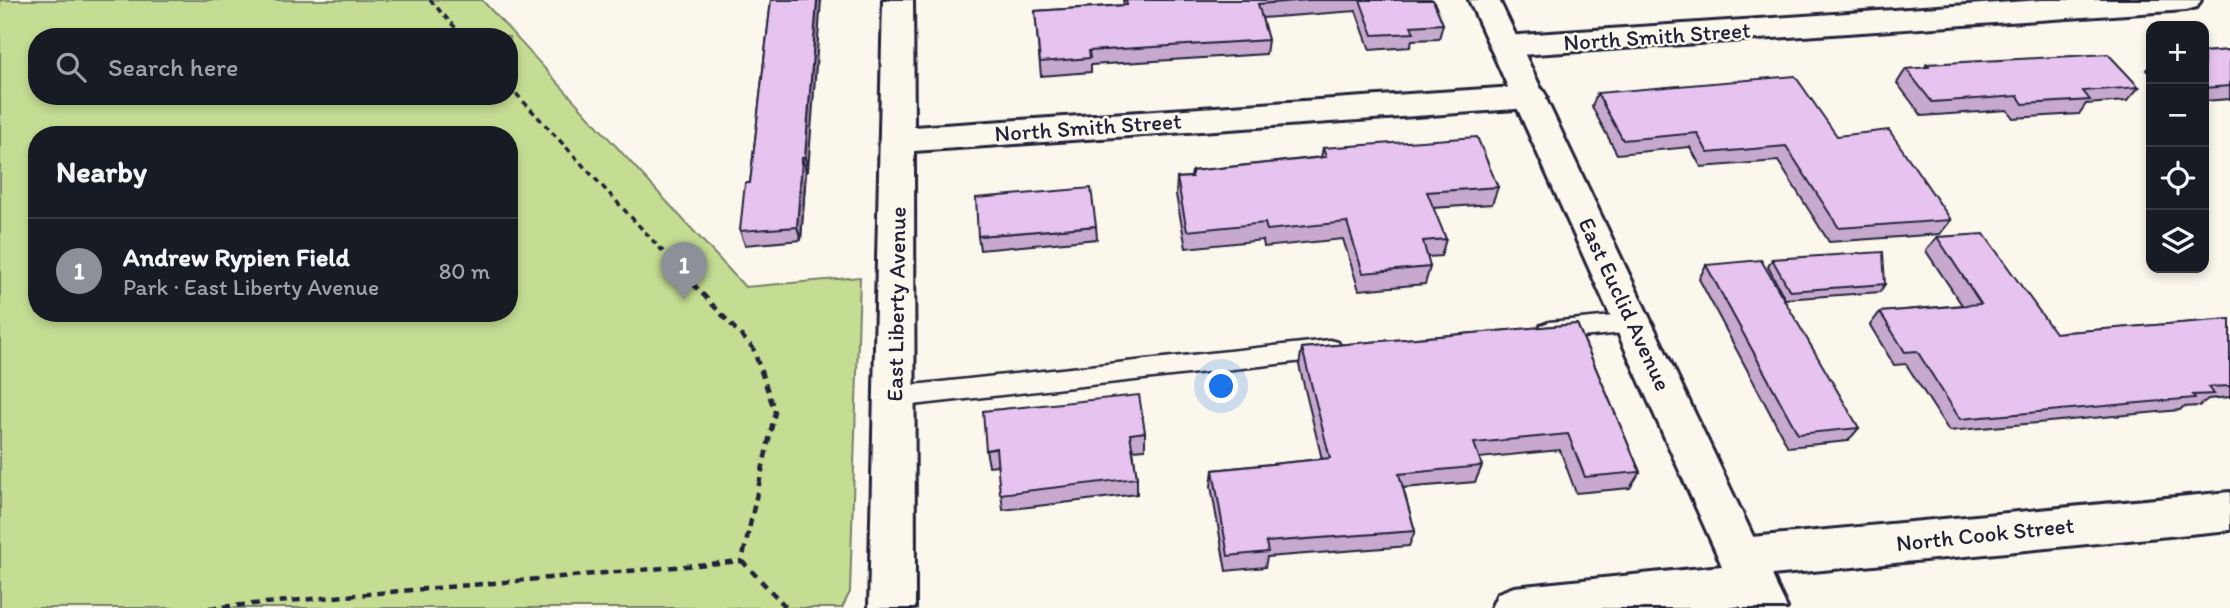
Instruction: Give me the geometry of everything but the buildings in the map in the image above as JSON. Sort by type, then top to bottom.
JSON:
[{"type":"street","name":"East Liberty Avenue","points":[[892,608],[898,0]]},
{"type":"street","name":"East Euclid Avenue","points":[[1484,0],[1753,583]]},
{"type":"street","name":"North Smith Street","points":[[1506,46],[2186,0]]},
{"type":"street","name":"North Smith Street","points":[[898,140],[1530,97]]},
{"type":"street","name":"North Cook Street","points":[[1514,608],[1753,583],[2230,510]]},
{"type":"lane","points":[[1526,333],[1634,323]]},
{"type":"lane","points":[[895,397],[1351,348]]},
{"type":"path","points":[[429,0],[455,28]]},
{"type":"path","points":[[518,96],[753,348],[775,412],[742,561]]},
{"type":"path","points":[[209,608],[449,586],[631,574],[742,561]]},
{"type":"path","points":[[742,561],[787,608]]},
{"type":"green space","points":[[0,0],[482,0],[508,28],[28,28],[28,105],[518,105],[518,39],[745,287],[860,277],[850,592],[842,608],[0,608]]},
{"type":"place","name":"Andrew Rypien Field","points":[[684,300]]}]
